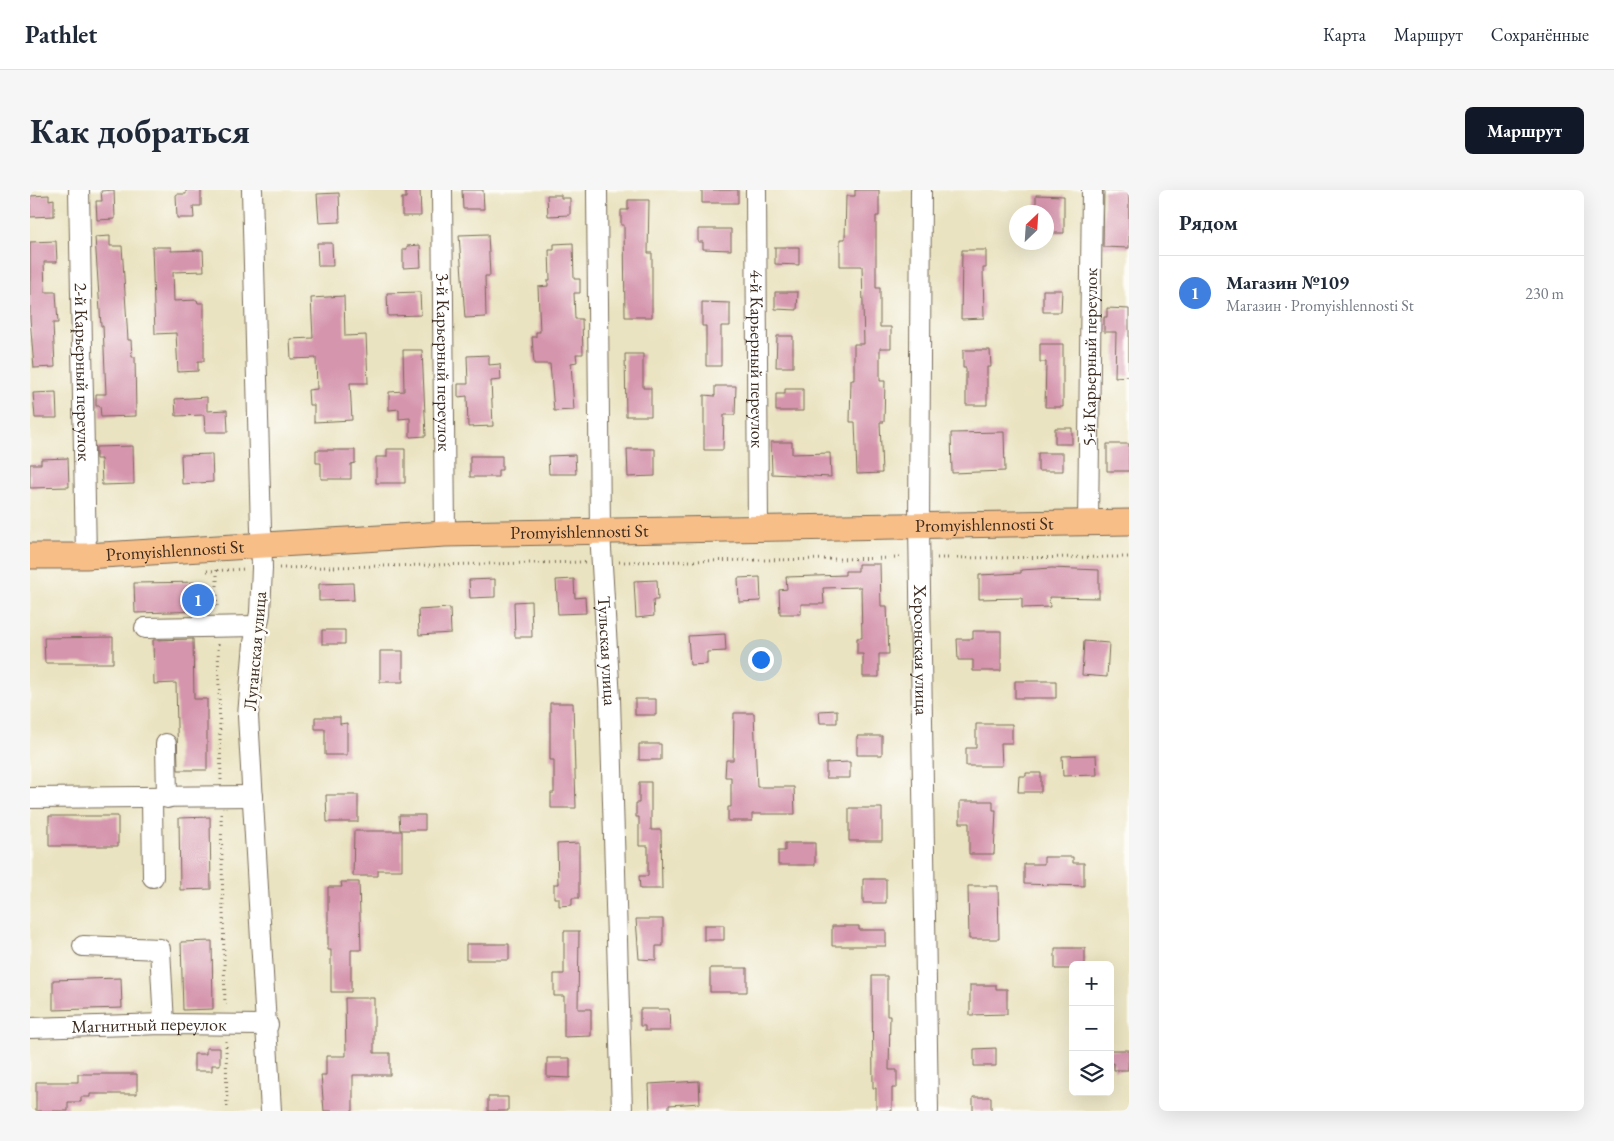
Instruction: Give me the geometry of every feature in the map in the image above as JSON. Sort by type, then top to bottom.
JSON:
[{"type":"main road","name":"Promyishlennosti St","points":[[30,556],[86,556],[445,534],[1129,522]]},
{"type":"street","name":"2-й Карьерный переулок","points":[[79,190],[86,556]]},
{"type":"street","name":"Луганская улица","points":[[252,190],[262,568],[248,716],[268,1025],[271,1111]]},
{"type":"street","name":"3-й Карьерный переулок","points":[[442,190],[445,534]]},
{"type":"street","name":"Тульская улица","points":[[597,190],[600,532],[610,699],[622,1111]]},
{"type":"street","name":"4-й Карьерный переулок","points":[[756,190],[758,529]]},
{"type":"street","name":"Херсонская улица","points":[[921,190],[919,526],[928,1111]]},
{"type":"street","name":"5-й Карьерный переулок","points":[[1088,523],[1092,190]]},
{"type":"street","points":[[146,628],[257,626]]},
{"type":"street","points":[[153,878],[159,798],[166,744]]},
{"type":"street","points":[[30,798],[221,798],[253,796]]},
{"type":"street","points":[[83,946],[160,949],[164,1024]]},
{"type":"street","name":"Магнитный переулок","points":[[30,1028],[164,1024],[268,1025]]},
{"type":"path","points":[[199,571],[262,568],[601,562],[1129,557]]},
{"type":"path","points":[[217,570],[227,1111]]},
{"type":"building","points":[[114,190],[115,219],[97,220],[96,201],[102,201],[101,191]]},
{"type":"building","points":[[186,190],[201,190],[201,206],[193,206],[194,218],[177,218],[176,194],[186,194]]},
{"type":"building","points":[[420,190],[421,216],[402,216],[402,198],[406,198],[406,191]]},
{"type":"building","points":[[462,190],[483,190],[484,209],[463,209]]},
{"type":"building","points":[[702,190],[738,190],[738,203],[702,203]]},
{"type":"building","points":[[855,190],[879,190],[879,216],[876,216],[876,288],[880,288],[880,327],[891,327],[891,348],[880,348],[880,381],[885,381],[884,422],[880,422],[882,473],[857,474],[855,422],[850,422],[851,380],[854,380],[854,344],[864,344],[862,266],[840,266],[840,239],[845,239],[846,196],[855,196]]},
{"type":"building","points":[[1104,190],[1129,190],[1129,248],[1103,247]]},
{"type":"building","points":[[339,193],[340,222],[319,223],[317,194]]},
{"type":"building","points":[[49,195],[49,200],[54,199],[54,216],[30,217],[30,196]]},
{"type":"building","points":[[547,195],[561,195],[561,198],[570,198],[570,215],[548,216]]},
{"type":"building","points":[[1036,195],[1064,196],[1064,233],[1054,233],[1054,205],[1036,205]]},
{"type":"building","points":[[628,200],[649,200],[648,253],[652,253],[652,317],[625,317],[624,225],[621,225],[621,210],[628,210]]},
{"type":"building","points":[[698,229],[731,229],[731,250],[703,249],[703,242],[698,242]]},
{"type":"building","points":[[488,234],[490,276],[485,276],[486,317],[465,318],[459,235]]},
{"type":"building","points":[[110,236],[110,246],[122,246],[128,340],[131,340],[132,357],[135,357],[136,416],[101,417],[100,406],[96,406],[96,394],[106,394],[103,326],[101,326],[95,237]]},
{"type":"building","points":[[56,241],[57,262],[44,262],[45,292],[56,292],[58,323],[53,323],[55,367],[34,368],[30,318],[30,242]]},
{"type":"building","points":[[317,243],[332,243],[333,266],[318,266]]},
{"type":"building","points":[[573,243],[574,279],[580,279],[580,293],[574,293],[575,319],[582,319],[583,354],[576,354],[577,362],[571,363],[574,410],[554,411],[550,364],[534,364],[532,337],[536,337],[536,332],[540,332],[538,287],[548,286],[548,280],[550,280],[549,250],[554,250],[554,244]]},
{"type":"building","points":[[420,245],[421,267],[403,268],[403,249],[407,249],[407,246]]},
{"type":"building","points":[[152,247],[171,247],[171,251],[203,250],[204,271],[173,272],[174,301],[197,300],[198,303],[204,303],[204,361],[198,361],[198,371],[178,372],[176,333],[155,334]]},
{"type":"building","points":[[775,247],[799,247],[799,265],[775,264]]},
{"type":"building","points":[[962,250],[986,250],[986,268],[983,268],[984,318],[961,319]]},
{"type":"building","points":[[1043,290],[1062,290],[1061,312],[1043,312]]},
{"type":"building","points":[[420,292],[421,315],[388,316],[387,293]]},
{"type":"building","points":[[775,292],[798,292],[797,310],[775,309]]},
{"type":"building","points":[[344,296],[345,336],[366,335],[368,383],[350,383],[352,420],[314,422],[314,405],[309,405],[308,390],[317,389],[316,358],[291,359],[290,339],[313,338],[311,298]]},
{"type":"building","points":[[702,302],[730,303],[730,326],[721,326],[721,366],[706,366],[706,326],[702,326]]},
{"type":"building","points":[[1107,308],[1129,309],[1129,376],[1115,377],[1116,332],[1104,332],[1104,317],[1107,317]]},
{"type":"building","points":[[777,336],[793,336],[793,367],[776,367]]},
{"type":"building","points":[[1040,344],[1063,344],[1063,407],[1045,407],[1046,362],[1040,362]]},
{"type":"building","points":[[403,350],[422,350],[426,436],[410,437],[410,418],[399,419],[399,409],[389,410],[389,392],[404,391]]},
{"type":"building","points":[[963,350],[990,350],[991,367],[987,367],[987,405],[966,405],[966,368],[963,368]]},
{"type":"building","points":[[625,354],[643,354],[643,388],[651,388],[651,416],[626,416]]},
{"type":"building","points":[[489,355],[489,365],[500,364],[501,380],[491,381],[493,426],[468,427],[467,396],[458,397],[458,384],[468,384],[467,356]]},
{"type":"building","points":[[715,386],[736,386],[735,415],[724,415],[723,450],[704,450],[704,395],[715,396]]},
{"type":"building","points":[[785,389],[803,389],[803,411],[776,411],[776,394],[785,394]]},
{"type":"building","points":[[56,392],[57,418],[35,418],[33,393]]},
{"type":"building","points":[[207,397],[207,411],[227,410],[228,432],[205,432],[204,415],[176,416],[175,399]]},
{"type":"building","points":[[1055,428],[1072,428],[1072,444],[1055,444]]},
{"type":"building","points":[[1004,432],[1005,471],[952,473],[951,433]]},
{"type":"building","points":[[771,442],[792,442],[792,454],[830,453],[831,477],[772,474]]},
{"type":"building","points":[[1107,444],[1129,444],[1129,471],[1107,471]]},
{"type":"building","points":[[133,446],[134,484],[102,485],[101,459],[96,459],[96,447]]},
{"type":"building","points":[[387,449],[405,449],[405,483],[376,483],[376,457],[387,457]]},
{"type":"building","points":[[627,449],[655,449],[655,476],[628,477]]},
{"type":"building","points":[[316,450],[355,450],[355,463],[351,464],[351,479],[321,479],[321,463],[316,463]]},
{"type":"building","points":[[1038,453],[1063,453],[1063,471],[1038,471]]},
{"type":"building","points":[[212,454],[213,482],[182,484],[181,455]]},
{"type":"building","points":[[575,455],[576,474],[549,474],[548,456]]},
{"type":"building","points":[[470,456],[502,456],[502,470],[498,470],[498,477],[470,477]]},
{"type":"building","points":[[68,458],[69,487],[30,488],[30,464],[41,464],[41,459]]},
{"type":"building","points":[[858,564],[880,564],[881,606],[887,606],[889,654],[879,654],[879,677],[863,677],[863,654],[857,654],[857,638],[862,638],[861,587],[823,588],[824,604],[801,604],[801,614],[780,614],[779,590],[787,589],[786,577],[845,575],[845,571],[858,571]]},
{"type":"building","points":[[1052,568],[1099,570],[1099,598],[1049,597],[1050,607],[1022,608],[1022,598],[979,599],[979,575],[1021,573],[1021,570]]},
{"type":"building","points":[[760,577],[761,601],[739,602],[738,578]]},
{"type":"building","points":[[495,579],[495,597],[470,598],[469,580]]},
{"type":"building","points":[[574,579],[575,598],[585,597],[586,613],[558,614],[556,580]]},
{"type":"building","points":[[657,580],[658,600],[653,600],[654,616],[636,618],[634,581]]},
{"type":"building","points":[[205,582],[206,611],[135,613],[134,583]]},
{"type":"building","points":[[353,583],[354,600],[319,601],[319,584]]},
{"type":"building","points":[[531,601],[532,637],[515,637],[514,602]]},
{"type":"building","points":[[450,608],[451,633],[419,635],[418,610]]},
{"type":"building","points":[[322,630],[345,630],[345,644],[322,644]]},
{"type":"building","points":[[973,631],[1001,631],[1001,671],[973,671],[973,660],[958,660],[957,639],[973,639]]},
{"type":"building","points":[[725,634],[726,651],[707,652],[707,664],[690,665],[688,636]]},
{"type":"building","points":[[113,637],[113,663],[45,663],[44,638]]},
{"type":"building","points":[[193,639],[194,699],[207,699],[207,770],[178,770],[176,683],[154,684],[153,640]]},
{"type":"building","points":[[1084,641],[1109,643],[1107,677],[1082,675]]},
{"type":"building","points":[[380,651],[403,651],[403,682],[380,682]]},
{"type":"building","points":[[1015,681],[1056,681],[1056,698],[1015,698]]},
{"type":"building","points":[[635,699],[656,699],[656,715],[635,715]]},
{"type":"building","points":[[550,703],[573,703],[576,808],[551,808],[551,793],[554,793],[554,760],[550,760]]},
{"type":"building","points":[[837,710],[837,723],[820,723],[819,711]]},
{"type":"building","points":[[734,713],[754,713],[757,787],[794,787],[795,814],[752,814],[752,821],[728,821],[728,807],[731,807],[731,777],[725,777],[726,760],[733,760]]},
{"type":"building","points":[[315,717],[340,717],[340,724],[347,723],[347,755],[325,755],[325,729],[315,729]]},
{"type":"building","points":[[976,724],[1012,724],[1012,743],[1001,743],[1002,766],[966,766],[966,748],[976,748]]},
{"type":"building","points":[[857,736],[882,736],[882,755],[857,755]]},
{"type":"building","points":[[639,744],[661,744],[661,760],[639,760]]},
{"type":"building","points":[[1096,755],[1097,775],[1063,776],[1062,756]]},
{"type":"building","points":[[850,762],[850,778],[826,778],[826,763]]},
{"type":"building","points":[[1026,773],[1041,773],[1041,792],[1018,792],[1019,776],[1026,776]]},
{"type":"building","points":[[639,782],[651,782],[651,830],[661,830],[662,889],[640,889],[639,876],[648,876],[648,846],[639,846],[639,817],[636,817],[636,803],[639,803]]},
{"type":"building","points":[[326,795],[358,795],[358,822],[327,822]]},
{"type":"building","points":[[960,801],[993,801],[993,810],[996,810],[994,854],[969,854],[969,823],[960,823]]},
{"type":"building","points":[[849,808],[882,808],[882,841],[849,841]]},
{"type":"building","points":[[399,815],[425,815],[425,830],[400,830]]},
{"type":"building","points":[[49,816],[118,816],[118,846],[49,846]]},
{"type":"building","points":[[210,817],[211,889],[180,890],[179,818]]},
{"type":"building","points":[[354,831],[402,831],[402,870],[378,870],[378,876],[353,876]]},
{"type":"building","points":[[579,843],[579,898],[572,898],[572,905],[559,906],[559,898],[554,898],[554,884],[558,884],[557,844]]},
{"type":"building","points":[[785,843],[815,843],[815,865],[778,865],[778,851],[785,851]]},
{"type":"building","points":[[1044,857],[1073,857],[1073,863],[1084,863],[1084,886],[1024,884],[1024,864],[1044,864]]},
{"type":"building","points":[[863,879],[886,879],[886,903],[863,903]]},
{"type":"building","points":[[341,882],[359,882],[361,950],[351,950],[351,992],[331,992],[331,950],[328,950],[328,887],[342,887]]},
{"type":"building","points":[[968,886],[998,886],[999,939],[969,939]]},
{"type":"building","points":[[636,919],[663,919],[663,946],[656,946],[656,960],[639,959]]},
{"type":"building","points":[[704,925],[724,925],[724,940],[704,940]]},
{"type":"building","points":[[832,926],[859,926],[859,930],[886,930],[886,946],[832,946]]},
{"type":"building","points":[[564,931],[579,931],[578,1009],[591,1009],[591,1036],[564,1037],[564,996],[554,996],[554,974],[564,974]]},
{"type":"building","points":[[212,941],[213,1009],[183,1010],[181,942]]},
{"type":"building","points":[[466,944],[509,944],[509,960],[466,960]]},
{"type":"building","points":[[1055,948],[1085,948],[1085,961],[1069,961],[1069,969],[1055,969]]},
{"type":"building","points":[[710,968],[747,968],[747,992],[710,992]]},
{"type":"building","points":[[872,976],[887,976],[887,1016],[890,1016],[889,1070],[897,1070],[897,1088],[892,1088],[892,1111],[876,1111],[876,1088],[873,1088]]},
{"type":"building","points":[[121,978],[122,1008],[53,1010],[53,980]]},
{"type":"building","points":[[970,985],[996,985],[996,989],[1007,989],[1007,1014],[970,1015]]},
{"type":"building","points":[[345,998],[374,998],[374,1053],[390,1053],[390,1075],[353,1075],[353,1111],[324,1111],[321,1075],[326,1075],[326,1056],[346,1056]]},
{"type":"building","points":[[640,1009],[669,1009],[670,1031],[645,1031],[645,1026],[640,1026]]},
{"type":"building","points":[[206,1048],[220,1048],[220,1065],[212,1065],[212,1071],[194,1071],[194,1054],[206,1054]]},
{"type":"building","points":[[996,1048],[996,1066],[974,1066],[974,1049]]},
{"type":"building","points":[[1114,1050],[1129,1050],[1128,1070],[1114,1070]]},
{"type":"building","points":[[547,1058],[570,1058],[570,1078],[547,1077]]},
{"type":"building","points":[[78,1074],[137,1074],[137,1094],[90,1094],[90,1097],[81,1097],[81,1102],[68,1102],[68,1111],[36,1111],[36,1082],[78,1082]]},
{"type":"building","points":[[699,1081],[700,1103],[669,1105],[669,1111],[650,1111],[649,1084]]},
{"type":"building","points":[[488,1097],[508,1097],[508,1111],[488,1111]]},
{"type":"building","points":[[973,1097],[991,1097],[991,1111],[973,1111]]},
{"type":"place","name":"Магазин №109","points":[[198,600]]}]
